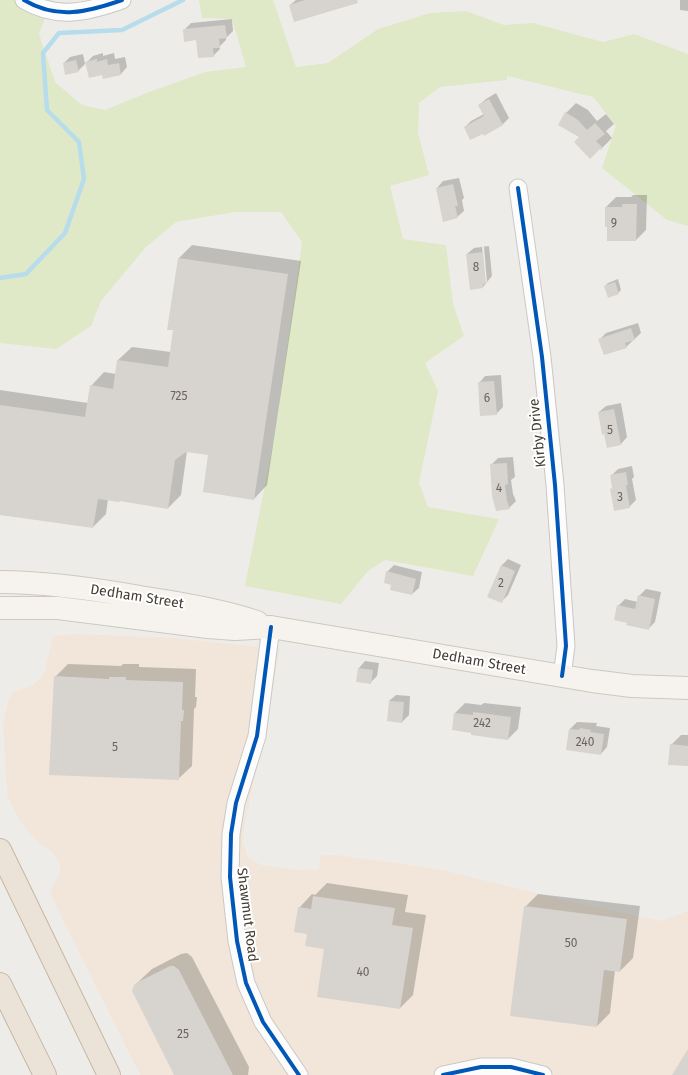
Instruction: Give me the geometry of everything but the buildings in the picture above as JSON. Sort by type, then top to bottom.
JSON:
[{"type":"highway","points":[[0,850],[109,1075]]},
{"type":"highway","points":[[0,984],[46,1075]]},
{"type":"main road","name":"Dedham Street","points":[[0,582],[52,584],[163,601],[220,611],[271,628],[562,676],[632,686],[688,688]]},
{"type":"main road","name":"Dedham Street","points":[[0,608],[58,608],[208,627],[271,628]]},
{"type":"street","points":[[24,0],[39,8],[64,12],[78,12],[100,8],[122,0]]},
{"type":"street","name":"Kirby Drive","points":[[518,188],[542,357],[555,485],[566,646],[562,676]]},
{"type":"street","name":"Shawmut Road","points":[[271,628],[256,742],[242,782],[232,822],[230,877],[237,941],[246,983],[263,1022],[299,1075]]},
{"type":"street","points":[[443,1075],[481,1067],[511,1067],[543,1075]]},
{"type":"shaded area","points":[[75,634],[172,638],[280,649],[267,721],[244,827],[243,844],[248,857],[261,865],[298,870],[319,869],[321,855],[337,855],[438,869],[555,898],[660,921],[688,911],[688,1075],[140,1075],[52,898],[50,889],[60,872],[60,864],[52,852],[39,843],[20,822],[7,795],[3,722],[9,699],[13,692],[33,685],[44,674],[53,636]]},
{"type":"green space","points":[[0,0],[52,0],[39,34],[55,82],[82,105],[105,110],[205,72],[246,67],[232,19],[202,18],[199,0],[273,0],[296,67],[328,63],[378,29],[430,13],[466,11],[504,25],[533,23],[603,42],[634,34],[688,54],[688,226],[667,220],[602,168],[616,126],[593,97],[507,76],[507,80],[440,87],[419,103],[418,133],[429,175],[390,186],[403,239],[446,245],[453,304],[464,336],[425,363],[438,391],[419,483],[428,507],[499,519],[473,576],[385,560],[368,571],[341,604],[245,586],[274,439],[302,242],[281,212],[235,212],[176,222],[146,247],[101,301],[91,326],[56,349],[0,343]]},
{"type":"waterway","points":[[0,278],[26,274],[65,233],[84,179],[79,142],[47,110],[43,53],[59,33],[122,30],[183,0]]},
{"type":"cycle path","points":[[24,0],[48,10],[61,12],[85,11],[122,0]]},
{"type":"cycle path","points":[[518,188],[542,357],[555,485],[566,646],[562,676]]},
{"type":"cycle path","points":[[271,627],[257,736],[236,803],[231,834],[230,877],[237,941],[246,983],[263,1022],[299,1075]]},
{"type":"cycle path","points":[[443,1075],[481,1067],[511,1067],[543,1075]]}]
